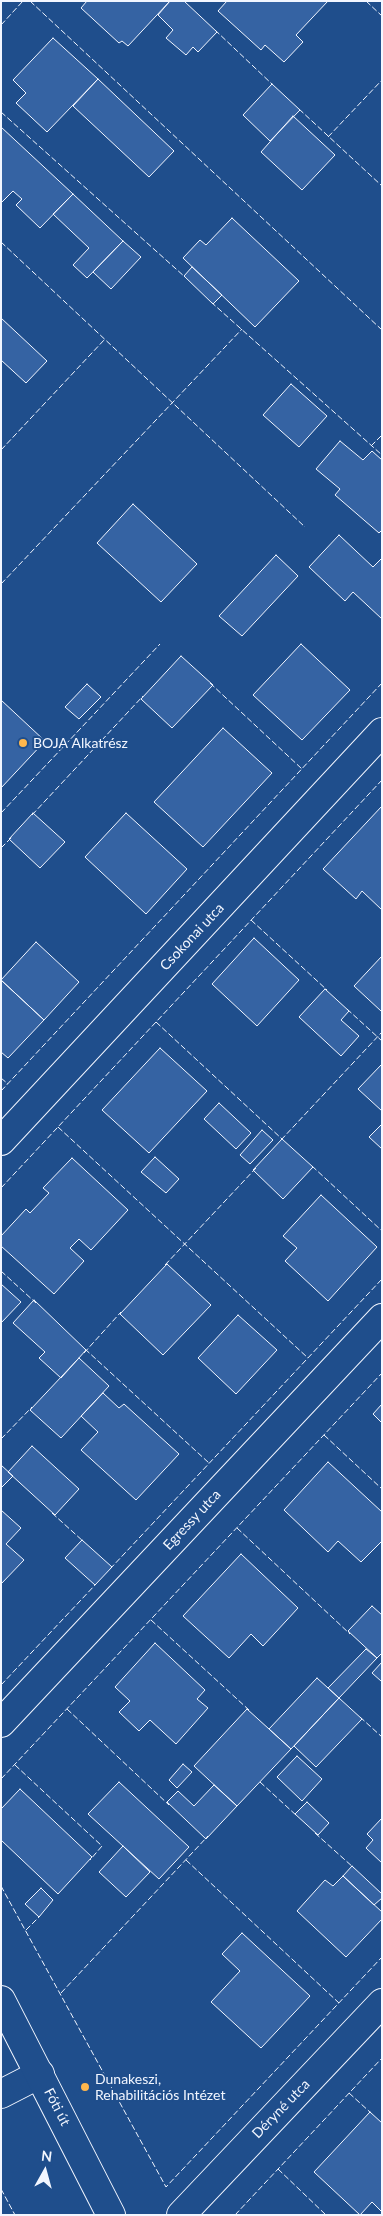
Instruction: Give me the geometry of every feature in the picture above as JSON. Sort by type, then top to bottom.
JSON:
[{"type":"street","name":"Csokonai utca","points":[[1,1141],[382,732]]},
{"type":"street","name":"Egressy utca","points":[[1,1723],[382,1318]]},
{"type":"street","name":"Fóti út","points":[[1,2000],[111,2215]]},
{"type":"street","name":"Déryné utca","points":[[182,2214],[382,2003]]},
{"type":"street","points":[[1,2094],[40,2074]]},
{"type":"building","points":[[87,1],[170,1],[128,46],[122,41],[119,43],[81,8]]},
{"type":"building","points":[[170,1],[184,1],[217,32],[198,52],[193,47],[186,55],[166,38],[173,30],[158,15]]},
{"type":"building","points":[[227,1],[328,1],[296,35],[303,42],[284,62],[265,45],[261,50],[218,11]]},
{"type":"building","points":[[53,38],[98,79],[47,132],[16,103],[26,93],[13,80]]},
{"type":"building","points":[[98,79],[174,151],[149,177],[73,106]]},
{"type":"building","points":[[272,84],[300,110],[270,141],[243,115]]},
{"type":"building","points":[[293,116],[335,155],[302,190],[261,152]]},
{"type":"building","points":[[1,127],[73,194],[40,228],[16,205],[22,199],[13,191],[1,203]]},
{"type":"building","points":[[73,194],[123,241],[87,278],[73,265],[89,248],[53,214]]},
{"type":"building","points":[[232,218],[299,281],[255,327],[183,258],[200,240],[206,245]]},
{"type":"building","points":[[123,241],[141,257],[111,289],[93,272]]},
{"type":"building","points":[[192,267],[222,295],[213,304],[184,276]]},
{"type":"building","points":[[1,318],[47,361],[26,383],[1,360]]},
{"type":"building","points":[[291,384],[327,416],[299,447],[263,415]]},
{"type":"building","points":[[340,441],[363,460],[372,451],[382,460],[382,530],[379,533],[335,495],[340,489],[316,469]]},
{"type":"building","points":[[133,504],[197,564],[161,602],[97,543]]},
{"type":"building","points":[[339,535],[373,567],[382,558],[382,619],[353,592],[345,601],[309,567]]},
{"type":"building","points":[[276,555],[298,576],[242,636],[219,616]]},
{"type":"building","points":[[301,644],[350,690],[302,740],[253,695]]},
{"type":"building","points":[[181,656],[213,685],[172,728],[141,699]]},
{"type":"building","points":[[87,684],[101,697],[79,719],[65,707]]},
{"type":"building","points":[[1,700],[45,741],[1,788]]},
{"type":"building","points":[[223,728],[272,773],[203,847],[154,802]]},
{"type":"building","points":[[382,806],[382,910],[362,891],[356,899],[323,869]]},
{"type":"building","points":[[33,813],[65,842],[40,868],[9,839]]},
{"type":"building","points":[[126,813],[187,869],[146,914],[85,857]]},
{"type":"building","points":[[254,938],[299,980],[257,1026],[212,984]]},
{"type":"building","points":[[36,942],[79,982],[44,1020],[1,980]]},
{"type":"building","points":[[382,956],[382,1011],[381,1011],[354,986]]},
{"type":"building","points":[[1,980],[44,1020],[8,1058],[1,1052]]},
{"type":"building","points":[[325,989],[349,1011],[341,1020],[359,1036],[341,1056],[299,1017]]},
{"type":"building","points":[[160,1048],[207,1091],[149,1153],[102,1110]]},
{"type":"building","points":[[382,1064],[382,1111],[358,1089]]},
{"type":"building","points":[[219,1103],[251,1133],[236,1149],[204,1119]]},
{"type":"building","points":[[382,1124],[382,1149],[369,1137]]},
{"type":"building","points":[[262,1130],[273,1140],[250,1164],[240,1155]]},
{"type":"building","points":[[282,1139],[313,1167],[283,1199],[253,1170]]},
{"type":"building","points":[[155,1157],[179,1179],[166,1193],[141,1172]]},
{"type":"building","points":[[72,1158],[128,1210],[91,1250],[79,1239],[70,1248],[84,1261],[54,1294],[1,1246],[1,1236],[26,1209],[30,1213],[49,1193],[43,1188]]},
{"type":"building","points":[[321,1195],[377,1247],[328,1301],[285,1261],[297,1248],[283,1236]]},
{"type":"building","points":[[167,1264],[211,1305],[163,1355],[120,1314]]},
{"type":"building","points":[[1,1284],[21,1302],[1,1323]]},
{"type":"building","points":[[34,1300],[86,1350],[61,1378],[39,1358],[45,1352],[13,1323]]},
{"type":"building","points":[[238,1315],[277,1350],[236,1394],[198,1358]]},
{"type":"building","points":[[79,1358],[109,1386],[61,1438],[30,1410]]},
{"type":"building","points":[[103,1393],[119,1408],[124,1404],[179,1454],[136,1500],[81,1450],[98,1432],[81,1416]]},
{"type":"building","points":[[382,1404],[382,1423],[373,1414]]},
{"type":"building","points":[[32,1446],[79,1489],[55,1515],[8,1472]]},
{"type":"building","points":[[328,1462],[382,1512],[382,1541],[361,1562],[338,1541],[328,1552],[284,1510]]},
{"type":"building","points":[[1,1465],[13,1476],[1,1488]]},
{"type":"building","points":[[1,1510],[21,1528],[6,1544],[24,1560],[1,1584]]},
{"type":"building","points":[[82,1540],[112,1567],[95,1585],[65,1558]]},
{"type":"building","points":[[241,1554],[298,1608],[263,1646],[251,1634],[229,1658],[183,1616]]},
{"type":"building","points":[[372,1606],[382,1615],[382,1653],[377,1658],[348,1631]]},
{"type":"building","points":[[155,1643],[205,1690],[197,1699],[208,1708],[176,1744],[150,1720],[139,1731],[119,1712],[130,1701],[115,1687]]},
{"type":"building","points":[[366,1649],[377,1658],[339,1698],[328,1688]]},
{"type":"building","points":[[382,1662],[382,1680],[381,1681],[372,1673]]},
{"type":"building","points":[[317,1678],[339,1698],[291,1749],[269,1729]]},
{"type":"building","points":[[339,1698],[362,1719],[316,1767],[294,1746]]},
{"type":"building","points":[[247,1709],[291,1749],[237,1806],[194,1766]]},
{"type":"building","points":[[297,1756],[322,1779],[302,1801],[277,1777]]},
{"type":"building","points":[[183,1764],[192,1772],[177,1788],[169,1780]]},
{"type":"building","points":[[119,1782],[189,1847],[159,1879],[88,1814]]},
{"type":"building","points":[[214,1785],[237,1806],[206,1839],[167,1802],[178,1791],[194,1806]]},
{"type":"building","points":[[20,1789],[92,1857],[58,1894],[1,1840],[1,1809]]},
{"type":"building","points":[[307,1802],[329,1823],[318,1835],[295,1814]]},
{"type":"building","points":[[382,1818],[382,1863],[366,1848],[373,1840],[367,1834]]},
{"type":"building","points":[[123,1846],[150,1872],[126,1897],[99,1872]]},
{"type":"building","points":[[352,1866],[382,1894],[382,1898],[374,1905],[343,1876]]},
{"type":"building","points":[[343,1876],[382,1912],[382,1919],[346,1957],[297,1911],[325,1880],[333,1886]]},
{"type":"building","points":[[41,1888],[53,1900],[39,1917],[25,1904]]},
{"type":"building","points":[[242,1933],[310,1996],[261,2048],[211,2002],[240,1971],[222,1954]]},
{"type":"building","points":[[370,2112],[382,2123],[382,2212],[372,2202],[360,2215],[314,2172]]},
{"type":"fence","points":[[1,25],[23,1]]},
{"type":"fence","points":[[30,1],[382,330]]},
{"type":"fence","points":[[366,1],[382,16]]},
{"type":"fence","points":[[215,30],[273,85]]},
{"type":"fence","points":[[328,137],[382,80]]},
{"type":"fence","points":[[299,109],[382,186]]},
{"type":"fence","points":[[1,112],[185,277]]},
{"type":"fence","points":[[1,242],[305,527]]},
{"type":"fence","points":[[211,302],[382,455]]},
{"type":"fence","points":[[1,584],[242,329]]},
{"type":"fence","points":[[1,450],[105,339]]},
{"type":"fence","points":[[371,446],[382,435]]},
{"type":"fence","points":[[1,813],[160,644]]},
{"type":"fence","points":[[210,683],[302,769]]},
{"type":"fence","points":[[1,1091],[382,683]]},
{"type":"fence","points":[[32,815],[143,696]]},
{"type":"fence","points":[[1,1188],[382,780]]},
{"type":"fence","points":[[1,848],[12,837]]},
{"type":"fence","points":[[251,920],[327,990]]},
{"type":"fence","points":[[347,1009],[382,1041]]},
{"type":"fence","points":[[156,1022],[282,1139]]},
{"type":"fence","points":[[281,1140],[382,1032]]},
{"type":"fence","points":[[1,1078],[8,1084]]},
{"type":"fence","points":[[58,1127],[308,1358]]},
{"type":"fence","points":[[312,1166],[382,1231]]},
{"type":"fence","points":[[165,1265],[256,1168]]},
{"type":"fence","points":[[1,1271],[36,1303]]},
{"type":"fence","points":[[110,1569],[382,1279]]},
{"type":"fence","points":[[84,1353],[121,1312]]},
{"type":"fence","points":[[85,1349],[209,1463]]},
{"type":"fence","points":[[1,1779],[382,1373]]},
{"type":"fence","points":[[1,1439],[32,1407]]},
{"type":"fence","points":[[324,1435],[382,1489]]},
{"type":"fence","points":[[52,1513],[84,1542]]},
{"type":"fence","points":[[237,1528],[350,1634]]},
{"type":"fence","points":[[1,1685],[96,1584]]},
{"type":"fence","points":[[151,1620],[249,1710]]},
{"type":"fence","points":[[67,1709],[169,1805]]},
{"type":"fence","points":[[360,1717],[382,1737]]},
{"type":"fence","points":[[15,1765],[102,1846],[90,1860]]},
{"type":"fence","points":[[260,1782],[297,1816]]},
{"type":"fence","points":[[315,1833],[354,1868]]},
{"type":"fence","points":[[61,1993],[208,1836]]},
{"type":"fence","points":[[186,1860],[339,2003]]},
{"type":"fence","points":[[1,1886],[166,2187],[382,1957]]},
{"type":"fence","points":[[26,1930],[40,1916]]},
{"type":"fence","points":[[235,2215],[382,2058]]},
{"type":"fence","points":[[349,2093],[371,2113]]},
{"type":"fence","points":[[278,2169],[326,2215]]},
{"type":"fence","points":[[1,2189],[15,2215]]},
{"type":"place","name":"BOJA Alkatrész","points":[[23,743]]},
{"type":"place","name":"Dunakeszi, Rehabilitációs Intézet","points":[[85,2087]]}]
